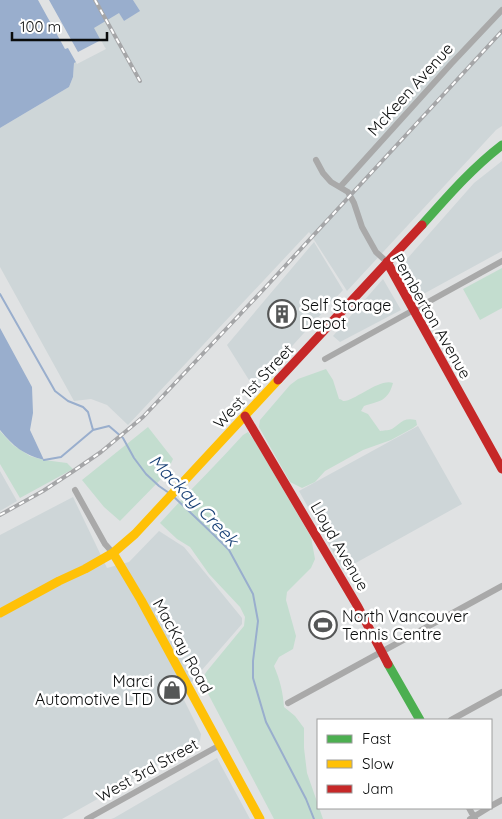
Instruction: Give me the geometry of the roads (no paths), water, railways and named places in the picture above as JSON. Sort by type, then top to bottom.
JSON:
[{"type":"street","name":"McKeen Avenue","points":[[340,188],[502,10]]},
{"type":"street","name":"West 1st Street","points":[[0,614],[123,546],[141,529],[462,181],[502,145]]},
{"type":"street","name":"Pemberton Avenue","points":[[316,160],[323,173],[331,182],[348,192],[362,227],[376,252],[387,262],[502,469]]},
{"type":"street","points":[[325,359],[502,261]]},
{"type":"street","name":"Lloyd Avenue","points":[[245,416],[358,607],[419,719]]},
{"type":"street","name":"MacKay Road","points":[[75,490],[105,544],[113,553],[141,600],[260,819]]},
{"type":"street","points":[[288,703],[502,586]]},
{"type":"street","points":[[453,719],[502,692]]},
{"type":"street","name":"West 3rd Street","points":[[86,819],[220,745]]},
{"type":"street","points":[[473,818],[486,809]]},
{"type":"water","points":[[0,0],[133,0],[140,11],[124,21],[119,13],[94,28],[105,48],[74,63],[73,77],[69,87],[0,128]]},
{"type":"water","points":[[0,328],[32,387],[33,413],[30,430],[44,460],[19,449],[0,430]]},
{"type":"waterway","points":[[0,294],[55,391],[68,401],[83,407],[88,412],[93,430]]},
{"type":"waterway","name":"Mackay Creek","points":[[44,460],[61,457],[93,430],[109,426],[123,438],[146,474],[169,493]]},
{"type":"waterway","name":"Mackay Creek","points":[[173,496],[229,550],[253,594],[258,621],[253,678],[266,722],[306,799],[314,819]]},
{"type":"railway","points":[[95,0],[140,81]]},
{"type":"railway","points":[[0,515],[72,472],[101,452],[143,417],[502,31]]},
{"type":"place","name":"Self Storage Depot","points":[[282,314]]},
{"type":"place","name":"North Vancouver Tennis Centre","points":[[323,625]]},
{"type":"place","name":"Marci Automotive LTD","points":[[172,690]]}]
